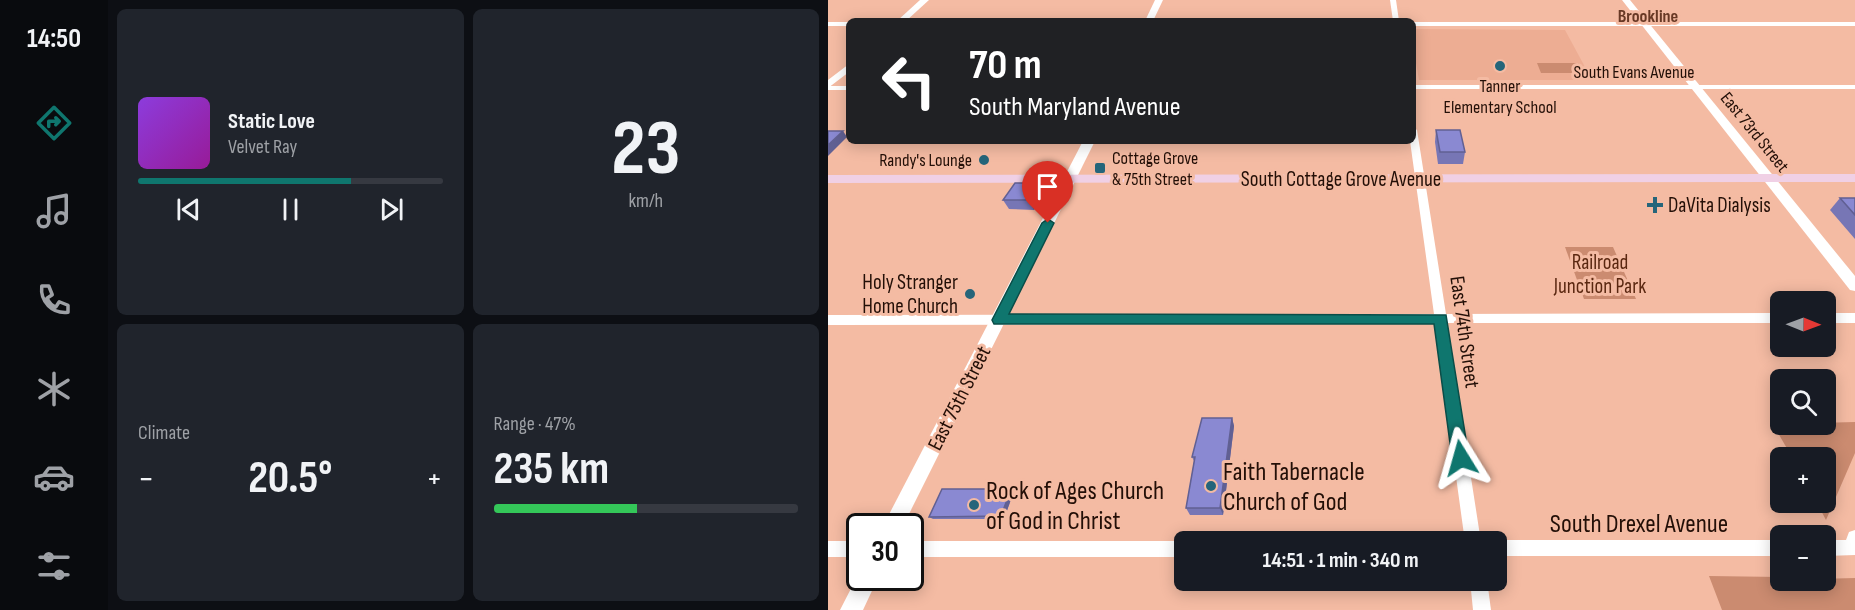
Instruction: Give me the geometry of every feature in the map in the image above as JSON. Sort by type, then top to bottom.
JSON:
[{"type":"main road","name":"South Cottage Grove Avenue","points":[[828,180],[1855,178]]},
{"type":"street","points":[[904,18],[925,0]]},
{"type":"street","points":[[1150,18],[1159,0]]},
{"type":"street","points":[[1393,0],[1396,18]]},
{"type":"street","name":"East 73rd Street","points":[[1626,0],[1855,286]]},
{"type":"street","points":[[828,24],[846,24]]},
{"type":"street","points":[[1416,24],[1855,24]]},
{"type":"street","points":[[828,86],[846,70]]},
{"type":"street","points":[[828,86],[846,88]]},
{"type":"street","name":"South Evans Avenue","points":[[1416,87],[1855,87]]},
{"type":"street","name":"East 75th Street","points":[[900,513],[1088,144]]},
{"type":"street","name":"East 74th Street","points":[[1415,144],[1471,531]]},
{"type":"street","points":[[828,320],[1770,318]]},
{"type":"street","points":[[1836,318],[1855,318]]},
{"type":"street","points":[[1836,546],[1853,543]]},
{"type":"street","name":"South Drexel Avenue","points":[[1507,548],[1770,548]]},
{"type":"street","points":[[828,549],[846,549]]},
{"type":"street","points":[[924,549],[1174,549]]},
{"type":"street","points":[[851,610],[860,591]]},
{"type":"street","points":[[1479,591],[1482,610]]},
{"type":"shaded area","name":"Tanner Elementary School","points":[[1416,29],[1565,30],[1592,80],[1419,80],[1416,63]]},
{"type":"green space","points":[[1537,63],[1579,63],[1585,73],[1541,73]]},
{"type":"green space","name":"Railroad Junction Park","points":[[1565,247],[1613,247],[1636,299],[1584,299]]},
{"type":"green space","points":[[1855,422],[1855,453],[1836,497],[1836,447],[1786,447],[1779,435],[1836,435],[1836,423]]},
{"type":"green space","points":[[1822,513],[1829,513],[1826,520]]},
{"type":"green space","points":[[1709,576],[1770,577],[1770,591],[1836,591],[1836,579],[1855,578],[1855,610],[1722,610]]},
{"type":"building","points":[[1436,130],[1460,130],[1465,152],[1440,152]]},
{"type":"building","points":[[828,131],[843,131],[828,145]]},
{"type":"building","points":[[1015,183],[1039,183],[1029,200],[1003,200]]},
{"type":"building","points":[[1840,198],[1855,198],[1855,215]]},
{"type":"building","name":"Faith Tabernacle Church of God","points":[[1202,418],[1232,418],[1220,508],[1186,508],[1195,457],[1192,457]]},
{"type":"building","name":"Rock of Ages Church of God in Christ","points":[[942,489],[1011,489],[1001,516],[929,517]]},
{"type":"place","name":"Tanner Elementary School","points":[[1500,66]]},
{"type":"place","name":"Randy's Lounge","points":[[984,160]]},
{"type":"place","name":"Cottage Grove & 75th Street","points":[[1100,168]]},
{"type":"place","name":"DaVita Dialysis","points":[[1655,205]]},
{"type":"place","name":"Holy Stranger Home Church","points":[[970,294]]},
{"type":"place","name":"Faith Tabernacle Church of God","points":[[1211,486]]},
{"type":"place","name":"Rock of Ages Church of God in Christ","points":[[974,505]]},
{"type":"district","name":"Brookline","points":[[1648,16]]},
{"type":"route","points":[[1048,223],[999,320],[1441,319],[1461,458]]}]
